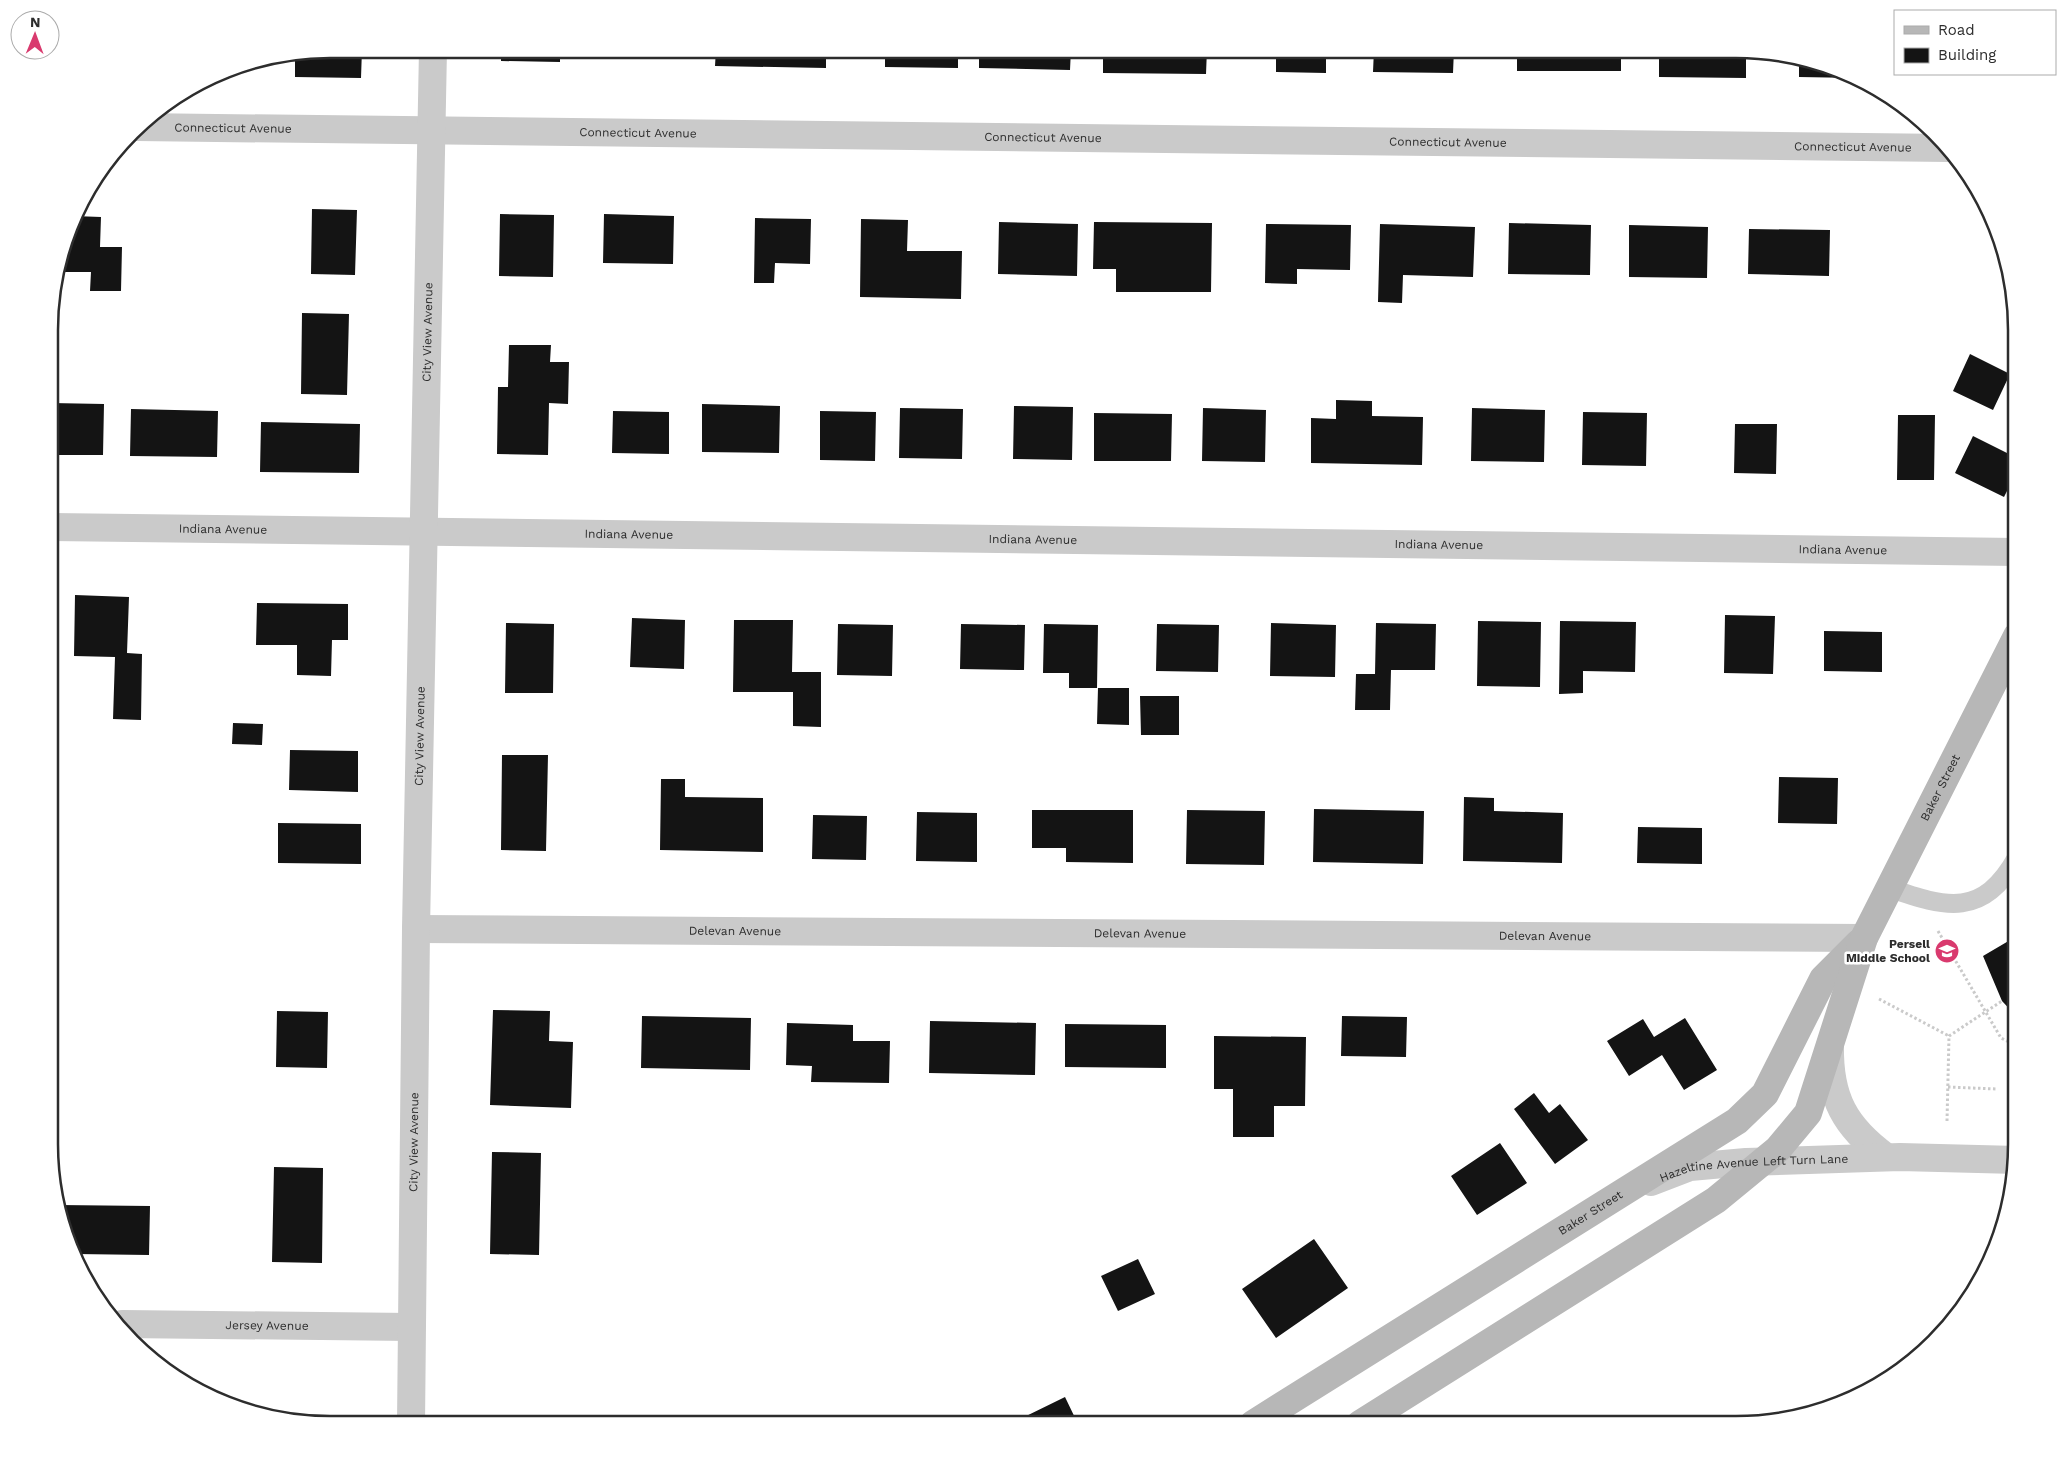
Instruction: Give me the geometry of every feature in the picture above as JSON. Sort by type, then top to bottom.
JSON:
[{"type":"street","name":"City View Avenue","points":[[410,1416],[416,929],[432,58]]},
{"type":"street","name":"Connecticut Avenue","points":[[148,127],[432,132],[1939,148]]},
{"type":"street","name":"Indiana Avenue","points":[[58,528],[424,531],[2008,552]]},
{"type":"street","name":"Baker Street","points":[[1373,1416],[1708,1205],[1778,1149],[1808,1113],[1864,938],[2008,654]]},
{"type":"street","name":"Delevan Avenue","points":[[416,929],[1864,938]]},
{"type":"street","name":"Baker Street","points":[[1266,1416],[1737,1121],[1765,1094],[1823,979],[1864,938]]},
{"type":"street","points":[[1830,1044],[1830,1071],[1833,1085],[1845,1114],[1855,1132],[1886,1157]]},
{"type":"street","name":"Hazeltine Avenue Left Turn Lane","points":[[1625,1191],[1690,1168],[1763,1162],[1886,1157],[2008,1160]]},
{"type":"street","name":"Jersey Avenue","points":[[126,1324],[411,1327]]},
{"type":"lane","points":[[1889,888],[1936,903],[1974,901],[1987,895],[2000,884],[2008,871]]},
{"type":"path","points":[[1936,928],[2001,1038],[2008,1042]]},
{"type":"path","points":[[1870,995],[1949,1036]]},
{"type":"path","points":[[1949,1036],[2002,1001]]},
{"type":"path","points":[[1947,1121],[1949,1036]]},
{"type":"path","points":[[1948,1087],[1996,1089]]},
{"type":"building","points":[[362,58],[361,78],[295,77],[295,60]]},
{"type":"building","points":[[501,58],[560,58],[560,62],[501,61]]},
{"type":"building","points":[[715,58],[826,58],[826,68],[715,66]]},
{"type":"building","points":[[885,58],[958,58],[958,68],[885,67]]},
{"type":"building","points":[[979,58],[1071,58],[1070,70],[979,68]]},
{"type":"building","points":[[1103,58],[1207,58],[1206,74],[1103,73]]},
{"type":"building","points":[[1326,58],[1326,73],[1276,72],[1276,59],[1233,59]]},
{"type":"building","points":[[1374,58],[1454,58],[1453,73],[1373,72]]},
{"type":"building","points":[[1517,58],[1621,58],[1621,71],[1517,71]]},
{"type":"building","points":[[1659,58],[1746,58],[1746,78],[1659,77]]},
{"type":"building","points":[[1799,65],[1840,78],[1799,77]]},
{"type":"building","points":[[312,209],[357,210],[355,275],[311,274]]},
{"type":"building","points":[[500,214],[554,215],[553,277],[499,276]]},
{"type":"building","points":[[604,214],[674,216],[673,264],[603,263]]},
{"type":"building","points":[[82,216],[101,217],[100,247],[122,247],[121,291],[90,291],[91,272],[64,272],[72,242]]},
{"type":"building","points":[[755,218],[811,219],[810,264],[775,263],[774,283],[754,283]]},
{"type":"building","points":[[861,219],[908,220],[907,251],[962,251],[961,299],[860,297]]},
{"type":"building","points":[[999,222],[1078,224],[1077,276],[998,274]]},
{"type":"building","points":[[1094,222],[1212,223],[1211,292],[1116,292],[1116,269],[1093,269]]},
{"type":"building","points":[[1509,223],[1591,225],[1590,275],[1508,274]]},
{"type":"building","points":[[1266,224],[1351,225],[1350,270],[1297,269],[1297,284],[1265,283]]},
{"type":"building","points":[[1380,224],[1475,227],[1473,277],[1403,275],[1402,303],[1378,302]]},
{"type":"building","points":[[1629,225],[1708,227],[1707,278],[1629,277]]},
{"type":"building","points":[[1749,229],[1830,230],[1829,276],[1748,274]]},
{"type":"building","points":[[302,313],[349,314],[347,395],[301,394]]},
{"type":"building","points":[[509,345],[551,345],[550,362],[569,362],[568,404],[549,403],[548,455],[497,454],[498,387],[508,387]]},
{"type":"building","points":[[1970,354],[2008,373],[2008,378],[1993,410],[1953,391]]},
{"type":"building","points":[[1336,400],[1372,401],[1372,416],[1423,417],[1422,465],[1311,463],[1311,418],[1336,419]]},
{"type":"building","points":[[58,403],[104,404],[103,455],[58,455]]},
{"type":"building","points":[[702,404],[780,406],[779,453],[702,452]]},
{"type":"building","points":[[1014,406],[1073,407],[1072,460],[1013,459]]},
{"type":"building","points":[[900,408],[963,409],[962,459],[899,458]]},
{"type":"building","points":[[1203,408],[1266,410],[1265,462],[1202,461]]},
{"type":"building","points":[[1472,408],[1545,410],[1544,462],[1471,461]]},
{"type":"building","points":[[131,409],[218,411],[217,457],[130,456]]},
{"type":"building","points":[[613,411],[669,412],[669,454],[612,453]]},
{"type":"building","points":[[820,411],[876,412],[875,461],[820,460]]},
{"type":"building","points":[[1583,412],[1647,413],[1646,466],[1582,465]]},
{"type":"building","points":[[1094,413],[1172,414],[1171,461],[1094,461]]},
{"type":"building","points":[[1898,415],[1935,415],[1934,480],[1897,480]]},
{"type":"building","points":[[261,422],[360,424],[359,473],[260,472]]},
{"type":"building","points":[[1735,424],[1777,424],[1776,474],[1734,473]]},
{"type":"building","points":[[1973,436],[2008,454],[2008,489],[2004,497],[1955,473]]},
{"type":"building","points":[[75,595],[129,597],[127,653],[142,654],[141,720],[113,719],[115,657],[74,656]]},
{"type":"building","points":[[257,603],[348,604],[348,640],[332,640],[331,676],[297,675],[297,645],[256,645]]},
{"type":"building","points":[[1725,615],[1775,616],[1773,674],[1724,673]]},
{"type":"building","points":[[632,618],[685,620],[684,669],[630,667]]},
{"type":"building","points":[[734,620],[793,620],[792,672],[821,672],[821,727],[793,726],[793,692],[733,692]]},
{"type":"building","points":[[1478,621],[1541,622],[1540,687],[1477,686]]},
{"type":"building","points":[[1560,621],[1636,622],[1635,672],[1583,671],[1583,693],[1559,694]]},
{"type":"building","points":[[506,623],[554,624],[553,693],[505,693]]},
{"type":"building","points":[[1271,623],[1336,625],[1335,677],[1270,676]]},
{"type":"building","points":[[1376,623],[1436,624],[1435,670],[1391,670],[1390,710],[1355,710],[1356,674],[1375,674]]},
{"type":"building","points":[[838,624],[893,625],[892,676],[837,675]]},
{"type":"building","points":[[961,624],[1025,625],[1024,670],[960,669]]},
{"type":"building","points":[[1044,624],[1098,625],[1097,688],[1069,688],[1069,673],[1043,673]]},
{"type":"building","points":[[1157,624],[1219,625],[1218,672],[1156,671]]},
{"type":"building","points":[[1824,631],[1882,632],[1882,672],[1824,671]]},
{"type":"building","points":[[1098,688],[1129,688],[1129,725],[1097,724]]},
{"type":"building","points":[[1140,696],[1179,696],[1179,735],[1141,735]]},
{"type":"building","points":[[233,723],[263,724],[262,745],[232,744]]},
{"type":"building","points":[[290,750],[358,751],[358,792],[289,790]]},
{"type":"building","points":[[502,755],[548,755],[546,851],[501,850]]},
{"type":"building","points":[[1779,777],[1838,778],[1837,824],[1778,823]]},
{"type":"building","points":[[661,779],[685,779],[685,797],[763,798],[763,852],[660,850]]},
{"type":"building","points":[[1464,797],[1494,798],[1494,811],[1563,813],[1562,863],[1463,861]]},
{"type":"building","points":[[1314,809],[1424,811],[1423,864],[1313,862]]},
{"type":"building","points":[[1032,810],[1133,810],[1133,863],[1066,862],[1066,848],[1032,848]]},
{"type":"building","points":[[1187,810],[1265,811],[1264,865],[1186,864]]},
{"type":"building","points":[[917,812],[977,813],[977,862],[916,861]]},
{"type":"building","points":[[813,815],[867,816],[866,860],[812,859]]},
{"type":"building","points":[[278,823],[361,824],[361,864],[278,863]]},
{"type":"building","points":[[1638,827],[1702,828],[1702,864],[1637,863]]},
{"type":"building","points":[[2008,941],[2008,1007],[2002,1001],[1983,956]]},
{"type":"building","points":[[493,1010],[550,1011],[549,1041],[573,1042],[571,1108],[490,1105]]},
{"type":"building","points":[[277,1011],[328,1012],[327,1068],[276,1067]]},
{"type":"building","points":[[642,1016],[751,1018],[750,1070],[641,1068]]},
{"type":"building","points":[[1342,1016],[1407,1017],[1406,1057],[1341,1056]]},
{"type":"building","points":[[1685,1018],[1717,1070],[1684,1090],[1662,1055],[1629,1076],[1607,1041],[1643,1019],[1654,1037]]},
{"type":"building","points":[[930,1021],[1036,1023],[1035,1075],[929,1073]]},
{"type":"building","points":[[787,1023],[853,1025],[853,1041],[890,1041],[889,1083],[811,1082],[812,1066],[786,1065]]},
{"type":"building","points":[[1065,1024],[1166,1025],[1166,1068],[1065,1067]]},
{"type":"building","points":[[1214,1036],[1306,1037],[1305,1106],[1274,1106],[1274,1137],[1233,1137],[1233,1089],[1214,1089]]},
{"type":"building","points":[[1534,1093],[1549,1113],[1560,1104],[1588,1140],[1555,1164],[1514,1109]]},
{"type":"building","points":[[1500,1143],[1527,1183],[1477,1215],[1451,1176]]},
{"type":"building","points":[[492,1152],[541,1153],[539,1255],[490,1254]]},
{"type":"building","points":[[274,1167],[323,1168],[322,1263],[272,1262]]},
{"type":"building","points":[[65,1205],[150,1206],[149,1255],[81,1254]]},
{"type":"building","points":[[1314,1239],[1348,1288],[1276,1338],[1242,1289]]},
{"type":"building","points":[[1138,1259],[1155,1294],[1118,1311],[1101,1276]]},
{"type":"building","points":[[1065,1397],[1074,1416],[1026,1416]]},
{"type":"place","name":"Persell Middle School","points":[[1947,951]]}]
